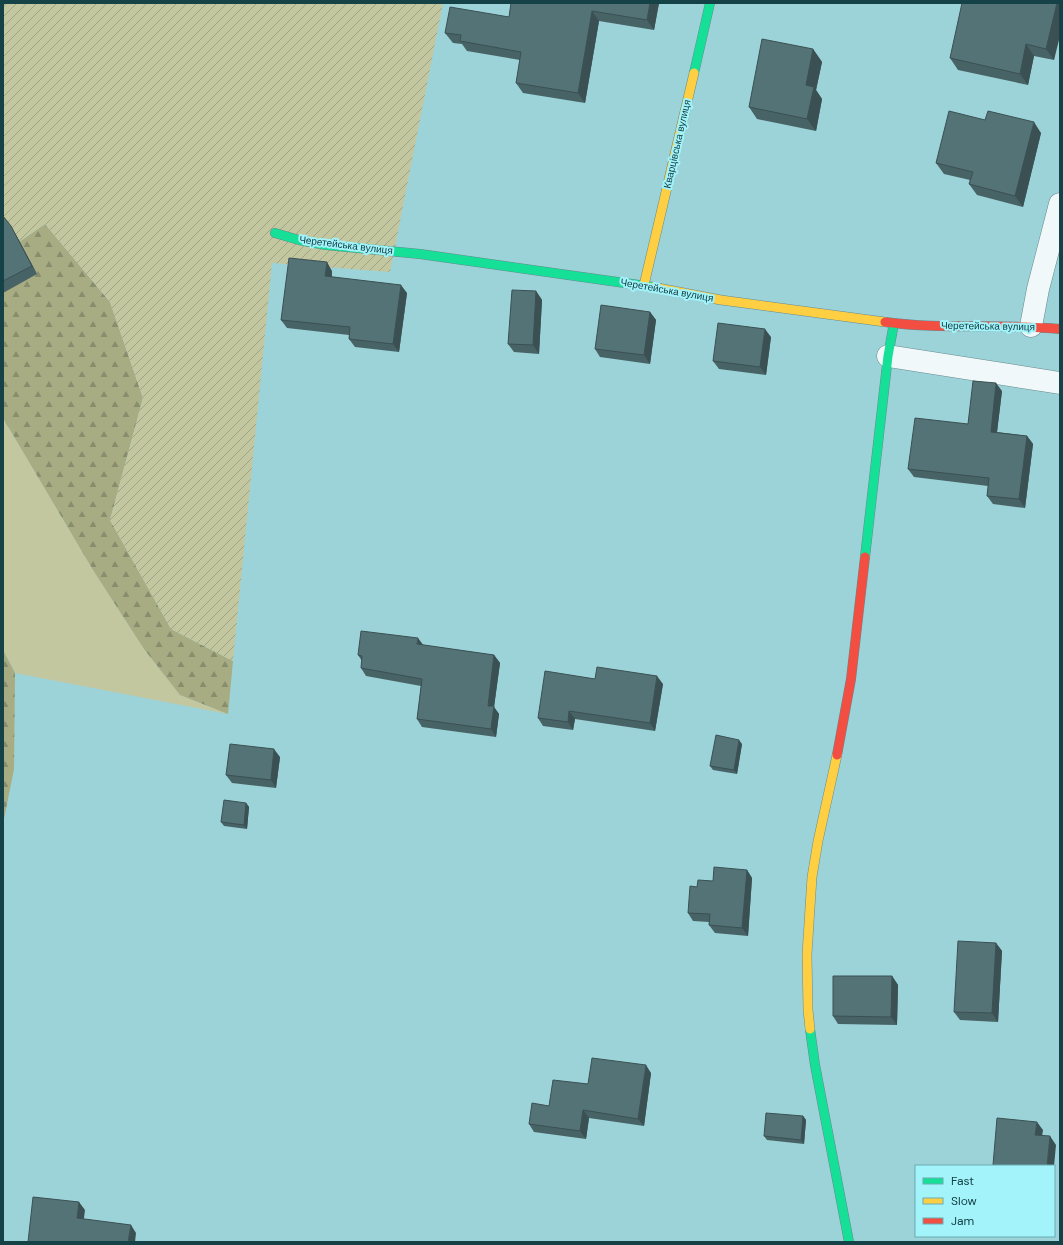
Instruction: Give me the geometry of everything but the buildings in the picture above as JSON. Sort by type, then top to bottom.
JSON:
[{"type":"street","name":"Кварцівська вулиця","points":[[644,285],[710,3]]},
{"type":"street","points":[[1031,326],[1038,289],[1060,204]]},
{"type":"street","name":"Черетейська вулиця","points":[[275,233],[299,240],[326,245],[420,254],[644,285],[722,300],[894,323],[951,326],[1031,326],[1060,329]]},
{"type":"street","points":[[849,1242],[812,1042],[808,1010],[808,940],[812,877],[851,679],[888,356],[894,323]]},
{"type":"street","points":[[888,356],[1060,383]]},
{"type":"green space","points":[[3,3],[443,3],[390,272],[272,263],[233,661],[171,629],[110,520],[143,398],[110,302],[45,224],[3,253]]},
{"type":"green space","points":[[45,224],[110,302],[143,398],[110,520],[171,629],[233,661],[228,714],[180,695],[144,649],[93,570],[3,418],[3,253]]},
{"type":"green space","points":[[3,418],[93,570],[144,649],[180,695],[228,714],[15,673],[3,650]]},
{"type":"green space","points":[[3,650],[15,673],[14,769],[3,824]]},
{"type":"traffic: fast","points":[[694,73],[710,3]]},
{"type":"traffic: fast","points":[[275,233],[299,240],[326,245],[420,254],[653,287]]},
{"type":"traffic: fast","points":[[865,557],[888,356],[894,323]]},
{"type":"traffic: fast","points":[[810,1029],[815,1065],[849,1242]]},
{"type":"traffic: slow","points":[[644,285],[694,73]]},
{"type":"traffic: slow","points":[[653,287],[721,300],[885,322]]},
{"type":"traffic: slow","points":[[810,1029],[808,1010],[807,954],[812,877],[818,841],[837,755]]},
{"type":"traffic: jam","points":[[885,322],[929,326],[1016,326],[1060,329]]},
{"type":"traffic: jam","points":[[837,755],[851,679],[865,557]]}]
